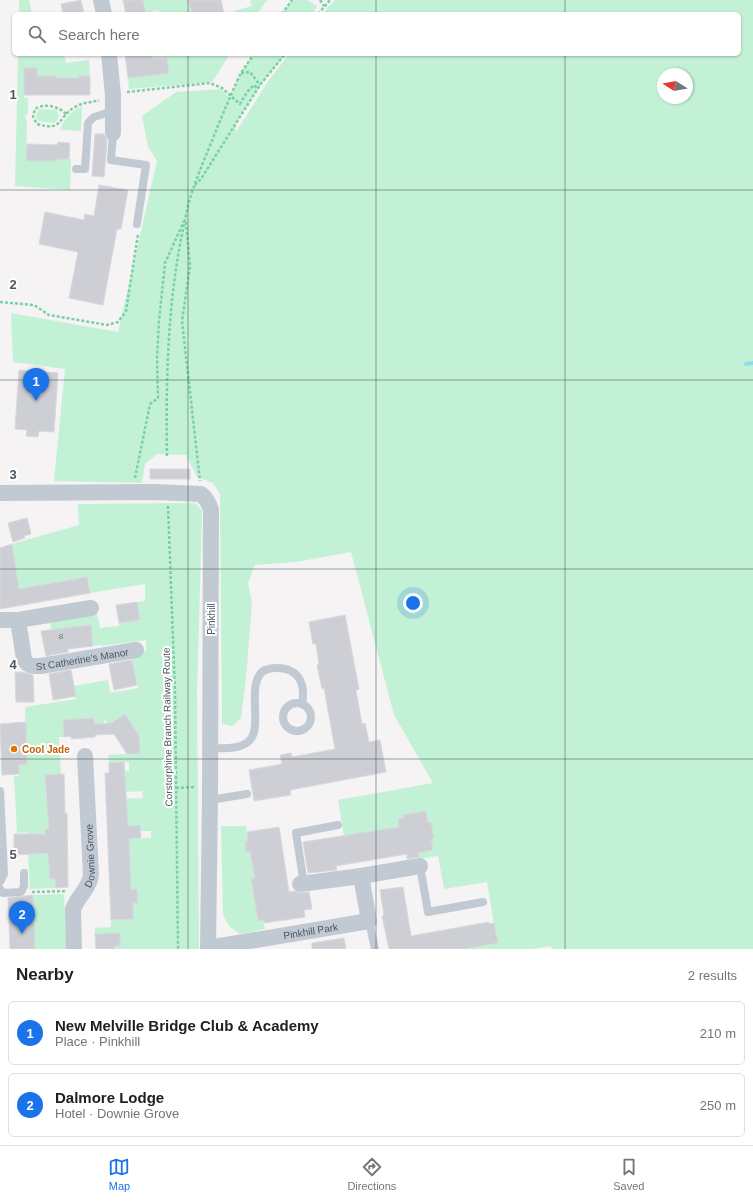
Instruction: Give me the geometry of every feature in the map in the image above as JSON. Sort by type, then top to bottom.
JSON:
[{"type":"street","points":[[101,0],[104,12]]},
{"type":"street","points":[[109,56],[113,133]]},
{"type":"street","points":[[0,493],[201,494]]},
{"type":"street","name":"Pinkhill","points":[[201,494],[207,499],[211,510],[208,949]]},
{"type":"street","points":[[0,620],[18,620],[91,608]]},
{"type":"street","name":"St Catherine's Manor","points":[[18,620],[24,659],[28,665],[31,666],[41,666],[136,650]]},
{"type":"street","name":"Downie Grove","points":[[74,949],[74,904],[88,886],[91,875],[85,756]]},
{"type":"street","points":[[306,884],[420,866]]},
{"type":"street","points":[[361,876],[369,921]]},
{"type":"street","name":"Pinkhill Park","points":[[208,949],[369,921]]},
{"type":"lane","points":[[76,169],[85,169],[88,123],[94,117],[113,111]]},
{"type":"lane","points":[[113,133],[111,160],[146,165],[137,224]]},
{"type":"lane","points":[[210,748],[229,748],[241,745],[249,740],[254,732],[255,683],[262,672],[272,668],[284,668],[295,672],[300,680],[304,695],[302,704]]},
{"type":"lane","points":[[0,791],[4,874],[0,882]]},
{"type":"lane","points":[[210,793],[247,794]]},
{"type":"lane","points":[[306,884],[303,878],[296,833],[338,825]]},
{"type":"lane","points":[[420,866],[428,912],[483,902]]},
{"type":"lane","points":[[0,889],[3,893],[21,892],[24,886],[24,873]]},
{"type":"lane","points":[[369,921],[375,949]]},
{"type":"path","points":[[283,12],[292,0]]},
{"type":"path","points":[[320,0],[324,6]]},
{"type":"path","points":[[320,12],[330,0]]},
{"type":"path","points":[[132,493],[150,404],[158,398],[157,358],[165,263],[185,217],[194,187],[219,122],[241,73],[253,56]]},
{"type":"path","points":[[194,187],[201,179],[260,85],[283,56]]},
{"type":"path","points":[[241,73],[250,72],[260,85]]},
{"type":"path","points":[[210,83],[222,88],[240,104],[247,92],[254,85],[258,89]]},
{"type":"path","points":[[167,456],[166,386],[170,319],[185,217]]},
{"type":"path","points":[[185,217],[190,266],[182,320],[201,494]]},
{"type":"path","points":[[0,302],[34,306],[50,315],[107,325],[118,322],[126,311],[138,237],[137,224]]},
{"type":"path","name":"Corstorphine Branch Railway Route","points":[[168,505],[174,628],[178,949]]},
{"type":"path","points":[[176,788],[210,793]]},
{"type":"path","points":[[21,892],[85,890]]},
{"type":"green space","points":[[19,0],[29,0],[32,12],[19,12]]},
{"type":"green space","points":[[143,0],[188,0],[191,12],[160,12],[159,10],[145,12]]},
{"type":"green space","points":[[250,0],[267,0],[258,12],[234,11],[252,6]]},
{"type":"green space","points":[[292,0],[307,0],[317,6],[314,12],[283,12]]},
{"type":"green space","points":[[335,0],[753,0],[753,949],[552,949],[551,946],[533,949],[464,949],[497,943],[487,882],[444,889],[438,856],[419,859],[418,853],[433,850],[431,839],[434,838],[431,823],[404,818],[398,819],[399,827],[344,836],[338,800],[433,783],[394,715],[351,552],[296,562],[255,565],[248,583],[252,603],[246,679],[241,718],[232,726],[222,724],[220,494],[213,483],[197,477],[186,455],[157,454],[145,464],[142,483],[54,481],[65,369],[13,362],[11,313],[118,332],[157,161],[148,147],[142,116],[176,92],[221,89],[230,98],[241,73],[253,56],[283,56],[260,85],[236,123],[236,132],[267,83],[287,56],[741,56],[741,12],[324,12]]},
{"type":"green space","points":[[18,56],[64,56],[66,63],[89,60],[90,76],[79,76],[79,78],[37,76],[37,68],[24,68],[24,98],[28,98],[28,112],[25,117],[27,121],[26,161],[57,161],[57,159],[71,159],[70,190],[15,186]]},
{"type":"green space","points":[[152,56],[229,56],[212,82],[129,89],[128,78],[169,73],[167,58],[152,59]]},
{"type":"green space","points":[[82,106],[81,131],[60,130],[68,116],[74,110]]},
{"type":"green space","points":[[39,109],[56,110],[59,115],[58,118],[54,123],[38,121],[36,116]]},
{"type":"green space","points":[[78,504],[196,504],[202,511],[197,694],[199,949],[114,949],[114,946],[120,945],[120,934],[95,934],[95,928],[111,927],[111,920],[133,919],[129,903],[138,902],[137,889],[129,890],[129,839],[151,838],[151,831],[141,831],[140,825],[128,825],[128,821],[124,821],[124,807],[127,807],[126,802],[106,803],[105,799],[143,798],[142,791],[125,792],[125,771],[129,771],[129,762],[109,763],[108,755],[140,753],[140,747],[129,748],[128,744],[139,737],[125,714],[108,724],[104,719],[102,735],[101,723],[94,724],[94,718],[63,720],[64,737],[59,737],[61,774],[45,775],[46,802],[51,802],[49,829],[45,829],[45,834],[28,847],[27,832],[17,833],[14,776],[19,776],[19,765],[27,764],[25,707],[76,699],[74,686],[108,680],[110,693],[138,688],[131,653],[146,651],[146,640],[93,646],[91,625],[51,630],[50,622],[97,613],[100,628],[119,626],[119,623],[140,620],[137,602],[145,601],[145,584],[90,593],[87,577],[19,589],[12,544],[79,525]]},
{"type":"green space","points":[[221,826],[246,826],[248,841],[245,841],[246,852],[250,852],[255,878],[251,879],[253,890],[257,890],[265,929],[241,934],[235,931],[224,918]]},
{"type":"green space","points":[[49,853],[50,879],[68,878],[68,881],[56,881],[56,888],[30,889],[28,854]]},
{"type":"green space","points":[[64,894],[67,949],[35,949],[33,895]]},
{"type":"building","points":[[81,0],[84,12],[63,12],[61,4]]},
{"type":"building","points":[[123,0],[143,0],[146,12],[126,12]]},
{"type":"building","points":[[188,0],[221,0],[224,12],[191,12]]},
{"type":"building","points":[[125,56],[152,56],[152,59],[167,58],[169,73],[128,78]]},
{"type":"building","points":[[24,68],[37,68],[37,76],[79,78],[78,76],[90,76],[90,95],[24,95]]},
{"type":"building","points":[[95,134],[104,134],[107,140],[104,177],[92,176]]},
{"type":"building","points":[[58,142],[70,143],[69,159],[57,159],[57,161],[26,161],[27,144],[57,145]]},
{"type":"building","points":[[99,185],[128,190],[121,229],[117,229],[103,305],[69,298],[78,252],[39,244],[45,212],[84,220],[85,214],[94,216]]},
{"type":"building","points":[[19,370],[58,373],[54,432],[39,431],[38,437],[26,436],[27,430],[15,429]]},
{"type":"building","points":[[150,469],[190,469],[190,479],[150,479]]},
{"type":"building","points":[[27,518],[31,534],[24,536],[25,538],[13,542],[8,523]]},
{"type":"building","points":[[12,544],[19,589],[87,577],[90,593],[0,609],[0,548]]},
{"type":"building","points":[[137,602],[140,620],[119,623],[116,605]]},
{"type":"building","points":[[345,615],[359,689],[356,690],[362,724],[365,723],[369,742],[380,740],[386,772],[290,790],[291,795],[254,801],[249,770],[282,764],[280,755],[291,753],[292,757],[335,749],[324,688],[322,689],[317,665],[319,664],[316,644],[313,644],[309,622]]},
{"type":"building","points":[[91,625],[93,646],[68,649],[68,652],[46,656],[41,631]]},
{"type":"building","points":[[132,660],[137,685],[114,690],[109,664]]},
{"type":"building","points":[[71,670],[76,696],[53,700],[49,674]]},
{"type":"building","points":[[15,672],[33,675],[34,702],[16,702]]},
{"type":"building","points":[[125,714],[139,736],[140,753],[127,754],[114,734],[95,735],[95,737],[71,739],[71,736],[64,737],[63,720],[94,718],[94,724],[111,723]]},
{"type":"building","points":[[26,722],[27,764],[19,765],[19,774],[2,775],[0,724]]},
{"type":"building","points":[[124,762],[128,826],[140,825],[141,838],[129,839],[131,890],[137,889],[138,903],[133,903],[133,919],[111,920],[105,773],[109,773],[109,763]]},
{"type":"building","points":[[64,774],[65,813],[67,813],[68,887],[56,888],[55,879],[50,879],[48,853],[14,855],[14,834],[45,834],[45,829],[49,829],[45,775]]},
{"type":"building","points":[[426,811],[428,823],[431,822],[434,838],[431,839],[433,850],[418,853],[419,857],[407,859],[407,854],[336,866],[337,870],[308,873],[303,842],[399,827],[398,819],[404,818],[403,815]]},
{"type":"building","points":[[279,827],[289,892],[309,892],[312,909],[304,910],[305,917],[264,923],[264,920],[258,921],[251,878],[255,878],[250,852],[246,852],[245,841],[248,841],[247,832]]},
{"type":"building","points":[[403,887],[411,936],[489,922],[489,924],[494,923],[498,943],[465,949],[389,949],[382,916],[384,915],[380,890]]},
{"type":"building","points":[[33,895],[35,949],[10,949],[8,898]]},
{"type":"building","points":[[120,933],[120,946],[114,946],[114,949],[96,949],[95,934]]},
{"type":"building","points":[[344,938],[346,949],[312,949],[312,943]]},
{"type":"waterway","points":[[746,364],[753,363]]},
{"type":"place","name":"New Melville Bridge Club & Academy","points":[[36,401]]},
{"type":"place","name":"Cool Jade","points":[[14,749]]},
{"type":"place","name":"Dalmore Lodge","points":[[22,934]]}]
